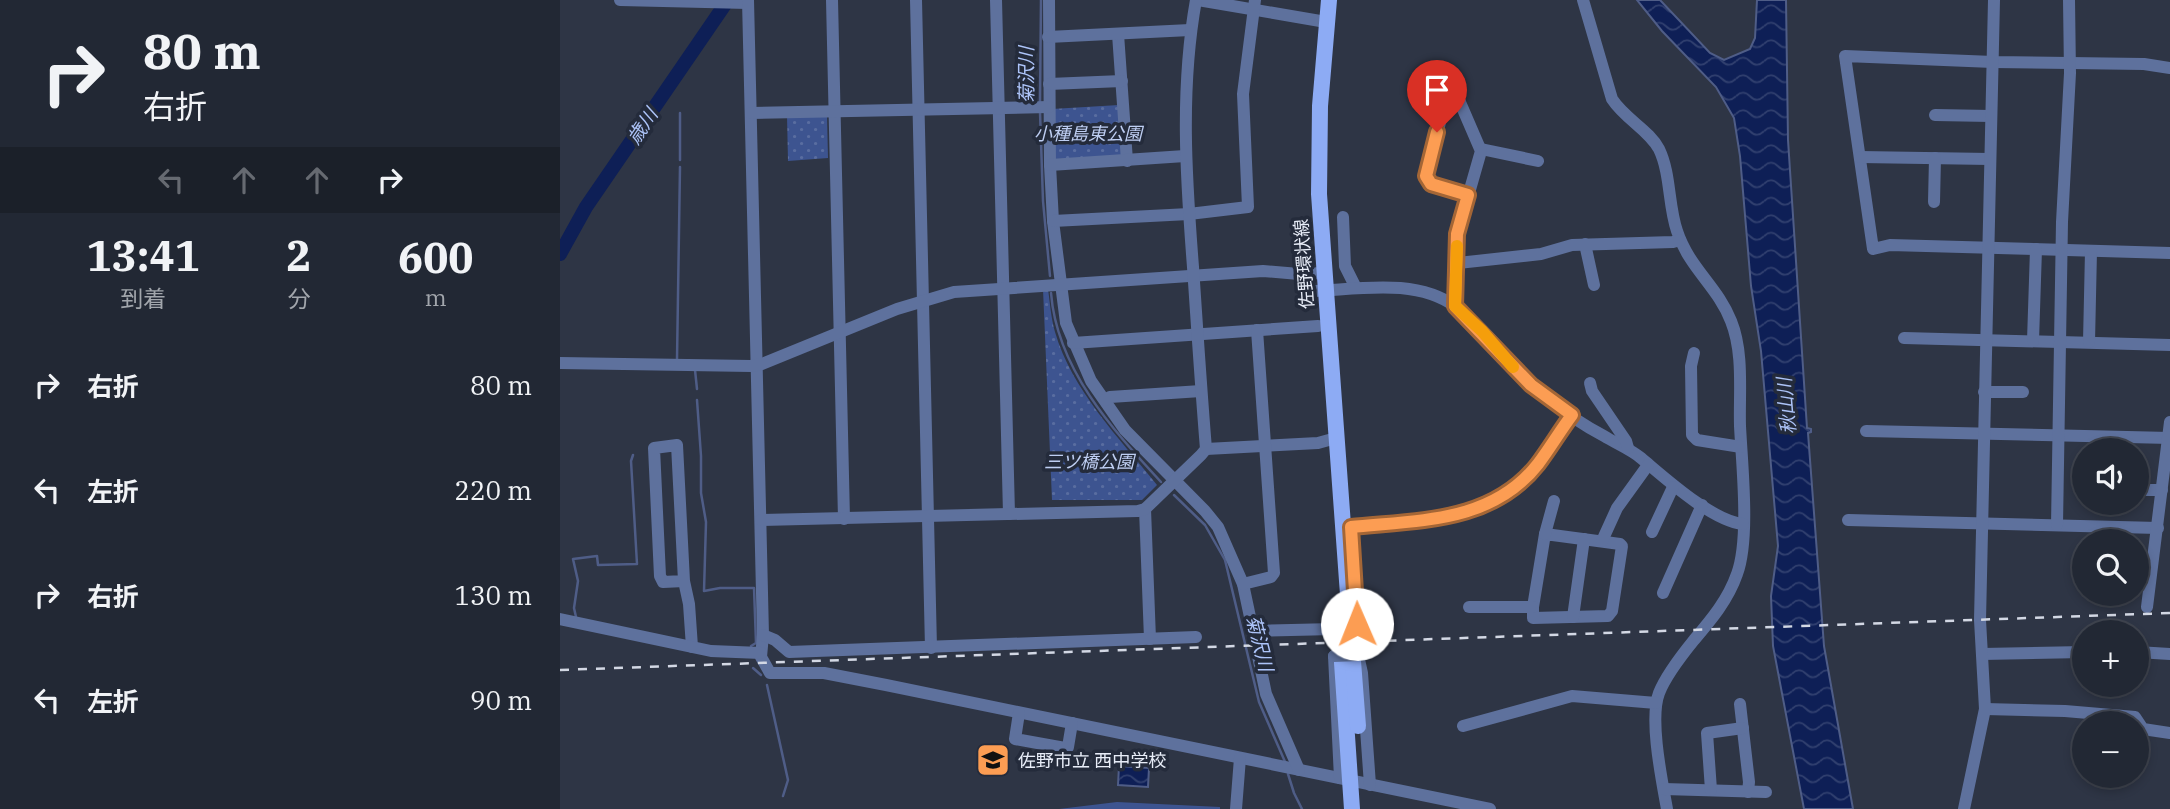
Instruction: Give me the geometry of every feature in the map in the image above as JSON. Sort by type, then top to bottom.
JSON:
[{"type":"main road","name":"佐野環状線","points":[[1320,0],[1319,273],[1355,782]]},
{"type":"main road","name":"佐野環状線","points":[[1322,21],[1329,0]]},
{"type":"main road","name":"佐野環状線","points":[[1320,291],[1318,326],[1331,439]]},
{"type":"main road","points":[[1352,809],[1355,782]]},
{"type":"main road","points":[[1355,782],[1363,809]]},
{"type":"street","points":[[620,0],[748,1],[761,520],[761,657],[768,670],[774,675],[824,673],[1490,809]]},
{"type":"street","points":[[832,0],[844,519]]},
{"type":"street","points":[[916,0],[931,648]]},
{"type":"street","points":[[996,0],[1009,514]]},
{"type":"street","points":[[1049,0],[1049,85],[1042,107],[1060,283],[1066,323],[1073,343],[1091,381],[1125,430],[1217,527],[1243,584],[1253,631],[1346,642]]},
{"type":"street","points":[[1206,449],[1185,156],[1184,102],[1190,30],[1197,0],[1254,5],[1322,21]]},
{"type":"street","points":[[1583,0],[1612,99],[1621,113],[1648,135],[1658,148],[1665,167],[1674,223],[1680,240],[1693,267],[1725,308],[1735,331],[1743,524],[1738,572],[1726,600],[1666,680],[1656,703],[1658,754],[1667,809]]},
{"type":"street","points":[[1964,809],[1985,709],[1980,620],[1994,0]]},
{"type":"street","points":[[2057,525],[2062,250],[2070,73],[2069,0]]},
{"type":"street","points":[[1054,221],[1189,214],[1248,207],[1243,94],[1254,5]]},
{"type":"street","points":[[1048,37],[1190,30]]},
{"type":"street","points":[[1118,34],[1127,161]]},
{"type":"street","points":[[2170,68],[2144,64],[1845,56],[1873,249],[1890,245],[2170,253]]},
{"type":"street","points":[[1049,85],[1122,81]]},
{"type":"street","points":[[1455,306],[1457,234],[1481,149],[1459,101],[1447,106],[1443,111],[1426,176],[1431,184],[1468,195]]},
{"type":"street","points":[[751,113],[1042,107]]},
{"type":"street","points":[[1935,115],[1991,116]]},
{"type":"street","points":[[1481,149],[1538,160]]},
{"type":"street","points":[[1050,165],[1185,156]]},
{"type":"street","points":[[1860,157],[1990,159]]},
{"type":"street","points":[[1934,202],[1935,158]]},
{"type":"street","points":[[1343,217],[1345,266],[1356,288]]},
{"type":"street","points":[[1458,262],[1541,254],[1585,244],[1680,240]]},
{"type":"street","points":[[1585,244],[1594,285]]},
{"type":"street","points":[[2033,341],[2036,249]]},
{"type":"street","points":[[2089,342],[2091,251]]},
{"type":"street","points":[[560,363],[757,365],[923,300],[954,292],[1193,274],[1263,271],[1319,273]]},
{"type":"street","points":[[1320,291],[1356,288],[1424,292],[1455,306],[1531,385],[1605,437],[1628,449],[1673,487],[1728,520],[1743,524]]},
{"type":"street","points":[[1073,343],[1318,326]]},
{"type":"street","points":[[1243,584],[1271,577],[1274,573],[1257,330]]},
{"type":"street","points":[[1904,338],[2170,345]]},
{"type":"street","points":[[1694,353],[1691,366],[1692,435],[1697,440],[1741,447]]},
{"type":"street","points":[[1590,383],[1592,391],[1626,441],[1628,449]]},
{"type":"street","points":[[1105,400],[1110,397],[1201,391]]},
{"type":"street","points":[[1984,392],[2023,392]]},
{"type":"street","points":[[1355,782],[1346,642],[1357,624],[1351,527],[1459,515],[1484,507],[1503,495],[1537,465],[1572,415]]},
{"type":"street","points":[[2147,607],[2170,422]]},
{"type":"street","points":[[1866,431],[2169,438]]},
{"type":"street","points":[[761,520],[1146,509],[1206,449],[1318,443],[1331,439]]},
{"type":"street","points":[[684,581],[663,582],[660,576],[654,448],[657,446],[677,445],[684,581],[689,604],[692,647]]},
{"type":"street","points":[[1602,541],[1617,508],[1648,465]]},
{"type":"street","points":[[1652,532],[1673,487]]},
{"type":"street","points":[[2149,490],[2162,490]]},
{"type":"street","points":[[1545,534],[1622,546],[1612,611],[1608,615],[1533,618],[1545,534],[1554,501]]},
{"type":"street","points":[[1663,593],[1702,505]]},
{"type":"street","points":[[1146,509],[1150,639]]},
{"type":"street","points":[[1848,520],[2158,528]]},
{"type":"street","points":[[1573,617],[1584,539]]},
{"type":"street","points":[[1469,607],[1533,607]]},
{"type":"street","points":[[560,619],[692,647],[761,653]]},
{"type":"street","points":[[763,635],[775,640],[789,652],[1196,637]]},
{"type":"street","points":[[1346,642],[1362,673],[1355,782]]},
{"type":"street","points":[[1982,654],[2072,652]]},
{"type":"street","points":[[2149,653],[2170,654]]},
{"type":"street","points":[[1258,656],[1266,694],[1297,769]]},
{"type":"street","points":[[1463,726],[1572,696],[1656,703]]},
{"type":"street","points":[[1740,704],[1748,792]]},
{"type":"street","points":[[1985,709],[2065,711],[2135,717],[2143,729],[2170,733]]},
{"type":"street","points":[[1019,713],[1014,737],[1065,748],[1068,747],[1072,723]]},
{"type":"street","points":[[1712,790],[1707,733],[1743,728]]},
{"type":"street","points":[[1236,809],[1240,758]]},
{"type":"street","points":[[1664,789],[1766,793]]},
{"type":"green space","name":"小種島東公園","points":[[1119,105],[1123,152],[1119,158],[1053,159],[1052,109]]},
{"type":"green space","points":[[787,115],[827,116],[828,158],[788,161]]},
{"type":"green space","name":"三ツ橋公園","points":[[1043,289],[1048,289],[1055,332],[1072,373],[1098,413],[1157,485],[1142,500],[1052,500]]},
{"type":"green space","points":[[1117,802],[1220,807],[1220,809],[1059,809]]},
{"type":"water","name":"秋山川","points":[[1637,0],[1660,0],[1710,53],[1724,60],[1750,49],[1755,38],[1757,0],[1786,0],[1788,140],[1807,428],[1811,429],[1808,433],[1824,646],[1853,809],[1804,809],[1773,646],[1771,596],[1778,546],[1761,351],[1751,286],[1740,156],[1734,118],[1716,87],[1662,31]]},
{"type":"water","points":[[1119,766],[1149,768],[1148,787],[1118,785]]},
{"type":"waterway","name":"歳川","points":[[560,254],[586,207],[728,0]]},
{"type":"waterway","name":"菊沢川","points":[[1040,102],[1041,0]]},
{"type":"waterway","name":"菊沢川","points":[[1040,112],[1043,201],[1050,276]]},
{"type":"waterway","points":[[680,113],[680,160]]},
{"type":"waterway","points":[[677,360],[680,167]]},
{"type":"waterway","name":"菊沢川","points":[[1051,293],[1055,321],[1076,372],[1106,419],[1161,482]]},
{"type":"waterway","points":[[695,370],[697,389]]},
{"type":"waterway","points":[[697,400],[701,493],[706,522],[704,591],[754,588],[756,643],[751,646]]},
{"type":"waterway","points":[[576,617],[574,608],[578,581],[573,559],[597,556],[598,565],[637,564],[631,461],[633,455]]},
{"type":"waterway","name":"菊沢川","points":[[1174,495],[1205,525],[1225,560],[1259,702],[1286,764]]},
{"type":"waterway","points":[[753,668],[761,675]]},
{"type":"waterway","points":[[767,685],[788,780],[783,796]]},
{"type":"waterway","name":"菊沢川","points":[[1288,774],[1302,809]]},
{"type":"railway","points":[[560,670],[2170,613]]},
{"type":"slow traffic","points":[[1457,246],[1455,306],[1482,331],[1513,367]]},
{"type":"place","name":"佐野市立 西中学校","points":[[993,760]]},
{"type":"route","points":[[1357,624],[1351,527],[1459,515],[1484,507],[1503,495],[1537,465],[1572,415],[1531,385],[1482,331],[1455,306],[1457,234],[1468,195],[1431,184],[1427,180],[1437,132]]}]
